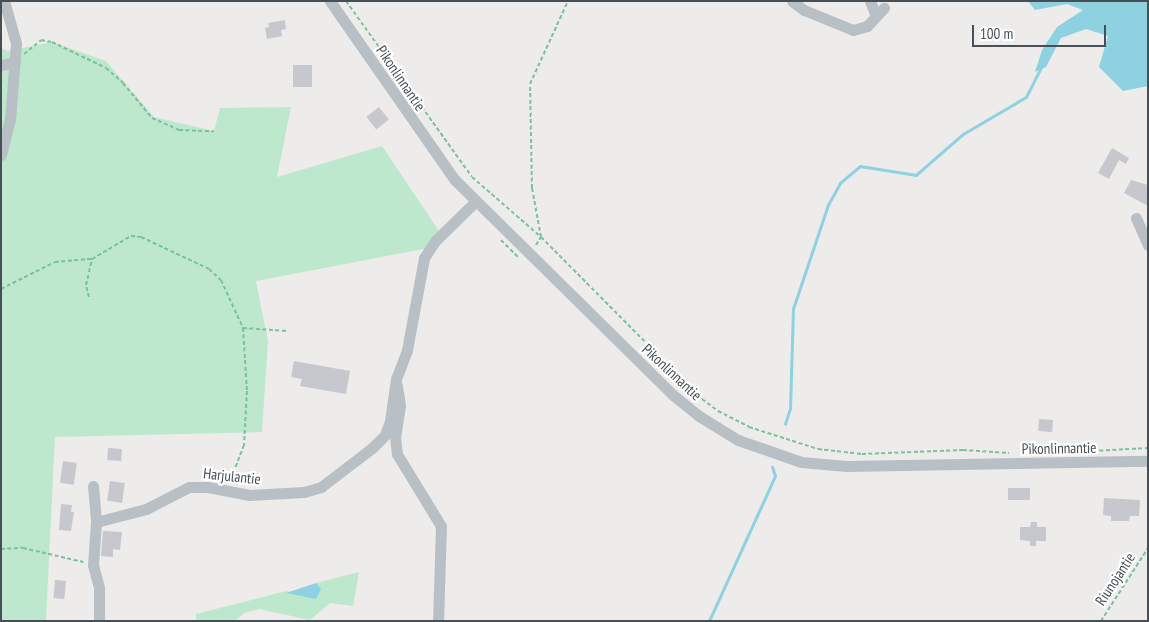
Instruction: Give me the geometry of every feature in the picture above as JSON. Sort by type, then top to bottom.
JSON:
[{"type":"street","points":[[1,155],[10,120],[16,43],[4,1]]},
{"type":"street","name":"Pikonlinnantie","points":[[330,1],[430,148],[524,257],[679,401],[721,431],[769,453],[801,462],[847,466],[1148,461]]},
{"type":"street","points":[[792,1],[804,10],[853,30],[867,26],[880,12],[870,1]]},
{"type":"street","points":[[1,65],[15,62]]},
{"type":"street","name":"Harjulantie","points":[[96,522],[146,509],[188,487],[208,486],[228,491],[269,495],[322,487],[385,434],[390,421],[396,379],[409,342],[424,258],[435,241],[475,202]]},
{"type":"street","points":[[1136,218],[1148,245]]},
{"type":"street","name":"Harjulantie","points":[[396,379],[400,406],[395,436],[398,454],[441,526],[438,621]]},
{"type":"street","points":[[93,486],[96,522],[93,565],[99,588],[98,621]]},
{"type":"path","points":[[346,1],[456,159],[541,237],[702,400],[731,419],[818,449],[862,454],[963,450],[1018,454]]},
{"type":"path","points":[[541,237],[532,188],[530,84],[568,1]]},
{"type":"path","points":[[15,62],[41,40],[52,42],[106,68],[123,83],[152,118],[179,130],[214,131]]},
{"type":"path","points":[[496,235],[524,257],[541,237]]},
{"type":"path","points":[[1,289],[55,262],[92,259],[120,240],[141,237],[209,269],[222,280],[242,328],[247,391],[244,445],[228,491]]},
{"type":"path","points":[[88,297],[86,285],[92,259]]},
{"type":"path","points":[[242,328],[288,330]]},
{"type":"path","points":[[1086,452],[1148,448]]},
{"type":"path","points":[[1,549],[23,548],[93,565]]},
{"type":"path","name":"Riunojantie","points":[[1101,621],[1148,548]]},
{"type":"green space","points":[[52,42],[106,61],[154,117],[214,131],[220,108],[291,107],[277,177],[382,146],[441,234],[429,248],[256,281],[268,341],[262,432],[55,437],[46,621],[1,621],[1,48],[8,51]]},
{"type":"green space","points":[[359,572],[353,606],[330,603],[310,620],[259,609],[244,613],[235,621],[196,621],[196,614],[286,591],[300,593],[303,597],[316,583]]},
{"type":"water","points":[[1028,1],[1148,1],[1148,86],[1123,91],[1099,67],[1108,36],[1086,29],[1061,38],[1046,67],[1035,72],[1042,50],[1057,27],[1083,10],[1067,4],[1035,10]]},
{"type":"water","points":[[316,583],[321,589],[316,599],[286,593]]},
{"type":"building","points":[[285,20],[286,29],[281,30],[282,36],[267,39],[265,28],[269,27],[268,23]]},
{"type":"building","points":[[293,65],[312,65],[312,87],[293,87]]},
{"type":"building","points":[[379,107],[389,120],[376,129],[366,117]]},
{"type":"building","points":[[1112,148],[1129,158],[1126,164],[1119,160],[1109,179],[1098,173]]},
{"type":"building","points":[[1131,180],[1148,185],[1148,206],[1124,193]]},
{"type":"building","points":[[294,361],[350,371],[346,394],[300,386],[302,379],[291,377]]},
{"type":"building","points":[[1039,419],[1053,420],[1052,432],[1038,431]]},
{"type":"building","points":[[108,448],[122,449],[121,461],[107,460]]},
{"type":"building","points":[[63,461],[77,463],[74,485],[60,483]]},
{"type":"building","points":[[110,481],[125,483],[122,503],[107,501]]},
{"type":"building","points":[[1008,488],[1030,488],[1030,500],[1008,500]]},
{"type":"building","points":[[1104,498],[1140,500],[1139,516],[1130,516],[1129,521],[1111,521],[1111,516],[1103,515]]},
{"type":"building","points":[[61,504],[72,505],[71,512],[74,512],[71,531],[59,530]]},
{"type":"building","points":[[1031,522],[1037,522],[1037,527],[1046,527],[1046,541],[1036,541],[1036,546],[1030,546],[1030,541],[1020,540],[1020,527],[1030,527]]},
{"type":"building","points":[[103,531],[122,532],[120,550],[113,549],[113,557],[101,556]]},
{"type":"building","points":[[55,580],[66,581],[64,599],[53,598]]},
{"type":"waterway","points":[[785,424],[790,409],[793,309],[828,205],[840,183],[860,166],[916,175],[963,134],[1026,97],[1041,67]]},
{"type":"waterway","points":[[709,621],[775,476],[772,467]]}]
